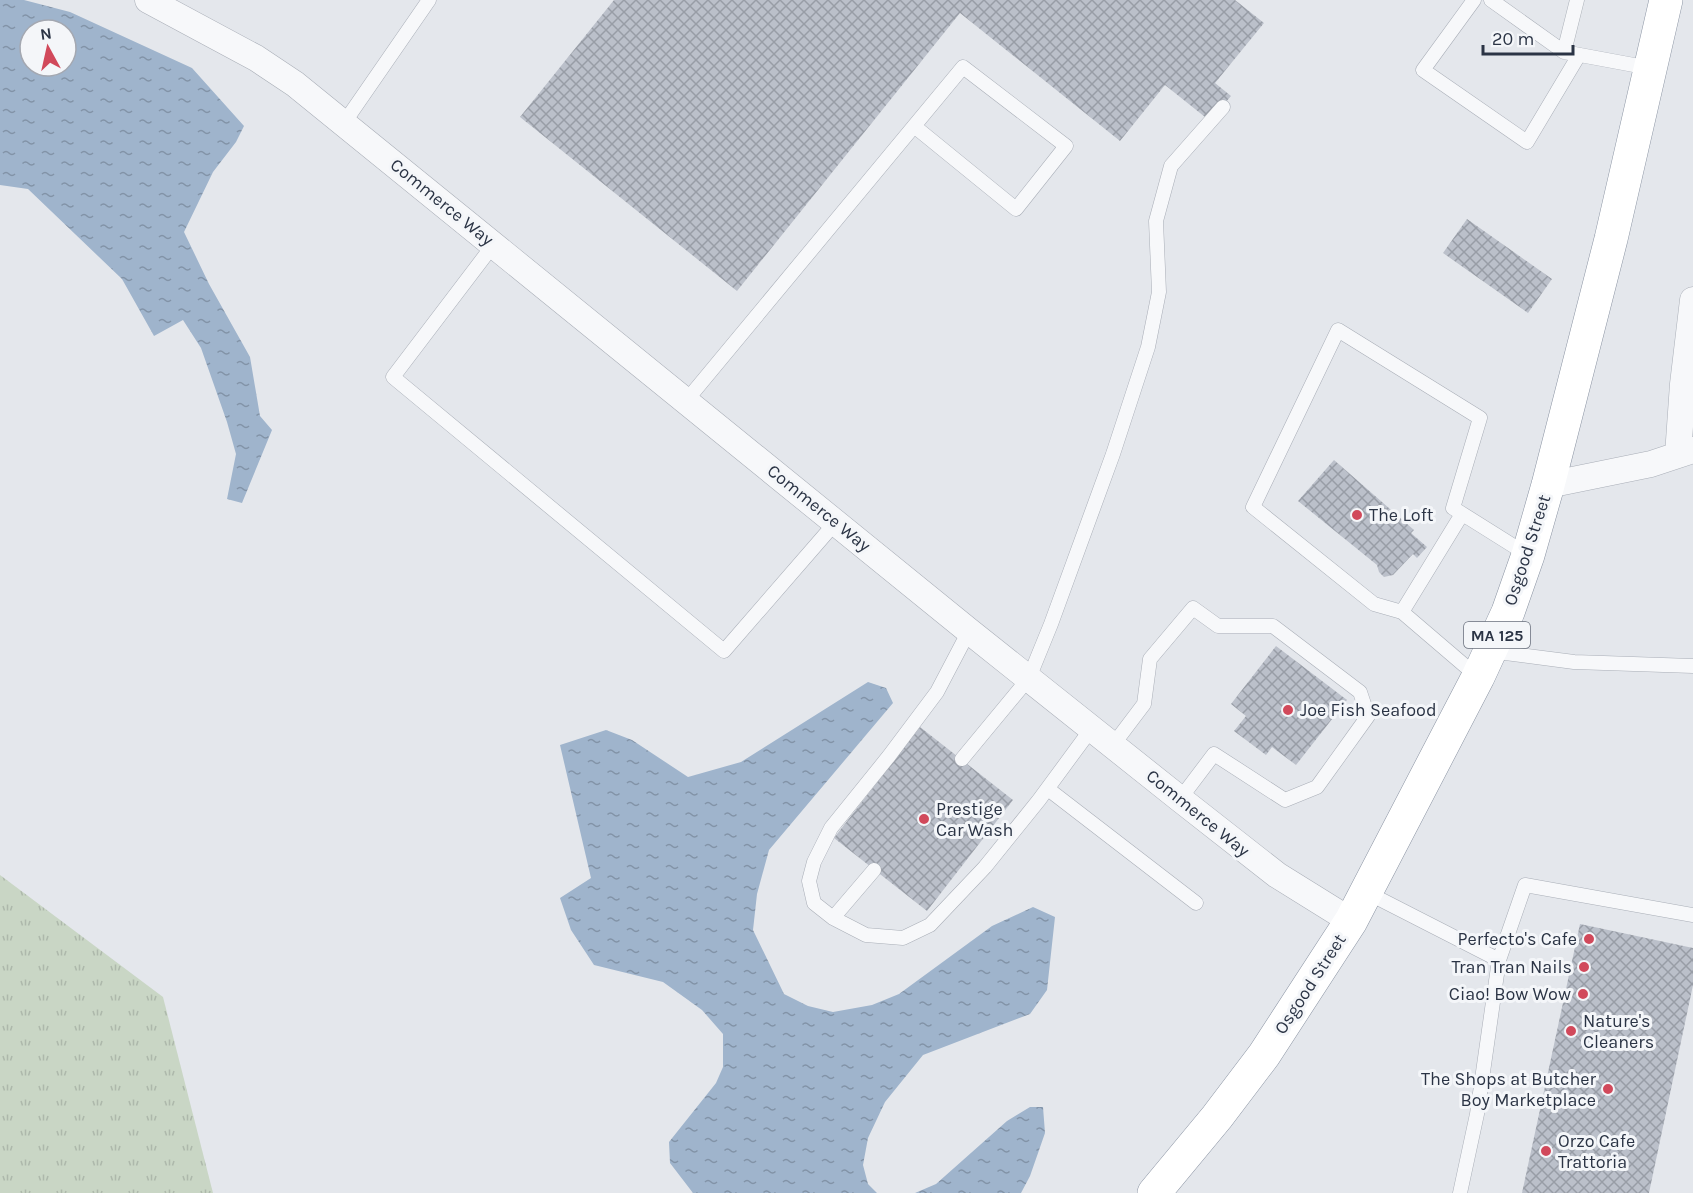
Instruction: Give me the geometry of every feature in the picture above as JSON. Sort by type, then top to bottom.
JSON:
[{"type":"highway","name":"Osgood Street","points":[[1154,1193],[1217,1117],[1264,1055],[1351,921],[1484,664],[1508,612],[1528,555],[1548,485],[1611,239],[1666,0]]},
{"type":"street","name":"Commerce Way","points":[[148,0],[256,58],[296,84],[969,631],[1277,875],[1351,921]]},
{"type":"street","points":[[1548,485],[1651,464],[1685,452],[1683,384],[1693,300]]},
{"type":"lane","points":[[344,123],[429,0]]},
{"type":"lane","points":[[1473,0],[1423,70],[1527,142],[1579,55]]},
{"type":"lane","points":[[1491,0],[1564,52],[1650,68]]},
{"type":"lane","points":[[1564,52],[1577,0]]},
{"type":"lane","points":[[686,401],[914,126],[963,67],[1066,146],[1016,209],[914,126]]},
{"type":"lane","points":[[962,759],[1029,678],[1051,624],[1113,454],[1148,347],[1159,292],[1156,221],[1171,166],[1223,107]]},
{"type":"lane","points":[[494,244],[393,377],[724,651],[836,522]]},
{"type":"lane","points":[[1528,555],[1453,508],[1480,418],[1338,330],[1253,507],[1374,604],[1402,612],[1484,664],[1574,662],[1693,666]]},
{"type":"lane","points":[[1402,612],[1462,514]]},
{"type":"lane","points":[[1113,745],[1144,704],[1150,659],[1193,609],[1218,626],[1273,626],[1360,692],[1368,716],[1317,787],[1285,800],[1214,754],[1180,798]]},
{"type":"lane","points":[[969,631],[938,692],[831,828],[814,862],[809,881],[814,903],[833,918],[866,935],[903,938],[930,925],[985,867],[1092,728]]},
{"type":"lane","points":[[1047,789],[1196,903]]},
{"type":"lane","points":[[833,918],[874,870]]},
{"type":"lane","points":[[1460,1193],[1477,1114],[1499,960],[1525,885],[1693,915]]},
{"type":"lane","points":[[1366,892],[1499,960]]},
{"type":"green space","points":[[0,875],[163,997],[213,1193],[0,1193]]},
{"type":"water","points":[[0,0],[24,0],[70,12],[192,68],[244,126],[236,142],[213,172],[184,232],[209,284],[250,357],[260,416],[272,430],[242,503],[227,499],[236,454],[201,348],[183,320],[154,336],[122,279],[28,189],[0,185]]},
{"type":"water","points":[[868,682],[886,688],[893,703],[769,850],[757,894],[753,930],[784,994],[808,1006],[833,1012],[872,1005],[899,994],[992,926],[1033,907],[1055,917],[1047,990],[1030,1014],[923,1055],[885,1102],[868,1138],[863,1165],[868,1184],[877,1193],[693,1193],[670,1163],[669,1142],[716,1083],[723,1067],[723,1034],[702,1010],[663,982],[594,965],[571,930],[560,898],[591,878],[560,745],[606,730],[632,740],[688,777],[741,762]]},
{"type":"water","points":[[1030,1107],[1043,1107],[1045,1133],[1030,1176],[1021,1193],[915,1193],[936,1184],[1007,1121]]},
{"type":"building","points":[[614,0],[1235,0],[1264,23],[1215,83],[1231,96],[1210,121],[1165,85],[1120,141],[960,13],[737,291],[520,117]]},
{"type":"building","points":[[1467,219],[1552,279],[1528,313],[1443,253]]},
{"type":"building","name":"The Loft","points":[[1334,460],[1414,530],[1411,533],[1427,547],[1417,558],[1413,554],[1393,575],[1384,577],[1377,565],[1298,501]]},
{"type":"building","name":"Joe Fish Seafood","points":[[1276,646],[1347,700],[1296,765],[1272,747],[1266,755],[1234,731],[1246,716],[1231,704]]},
{"type":"building","name":"Prestige Car Wash","points":[[920,727],[1013,800],[927,911],[834,838]]},
{"type":"building","name":"The Shops at Butcher Boy Marketplace","points":[[1580,924],[1693,948],[1693,985],[1649,1193],[1522,1193]]},
{"type":"place","name":"The Loft","points":[[1357,515]]},
{"type":"place","name":"Joe Fish Seafood","points":[[1288,710]]},
{"type":"place","name":"Prestige Car Wash","points":[[924,819]]},
{"type":"place","name":"Perfecto's Cafe","points":[[1589,939]]},
{"type":"place","name":"Tran Tran Nails","points":[[1584,967]]},
{"type":"place","name":"Ciao! Bow Wow","points":[[1583,994]]},
{"type":"place","name":"Nature's Cleaners","points":[[1571,1031]]},
{"type":"place","name":"The Shops at Butcher Boy Marketplace","points":[[1608,1089]]},
{"type":"place","name":"Orzo Cafe Trattoria","points":[[1546,1151]]}]
